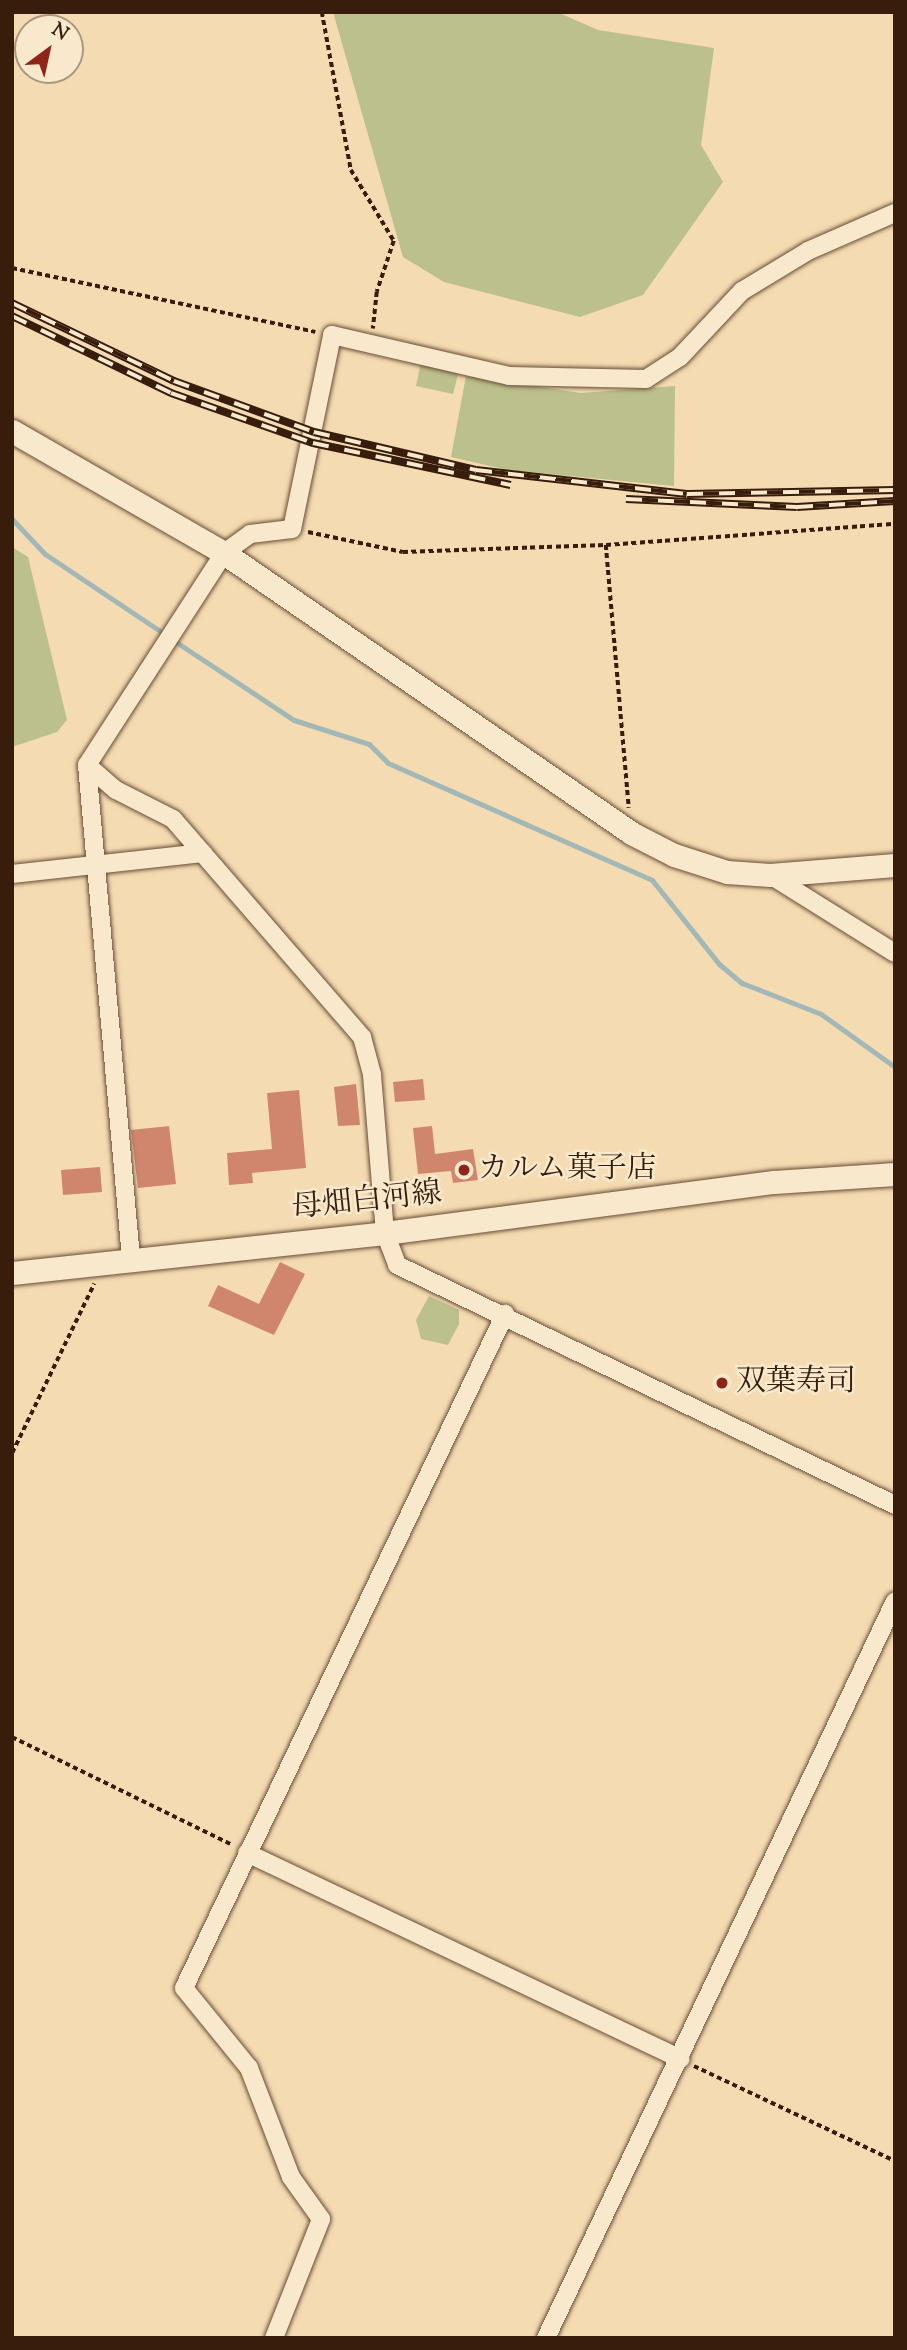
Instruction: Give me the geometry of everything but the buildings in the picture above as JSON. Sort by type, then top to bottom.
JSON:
[{"type":"street","points":[[131,1258],[87,765],[224,554],[250,534],[292,528],[332,335],[372,341],[509,376],[646,379],[680,357],[742,291],[808,251],[895,213]]},
{"type":"street","points":[[12,431],[224,554],[631,833],[706,865],[770,875],[895,866]]},
{"type":"street","points":[[87,765],[116,790],[173,818],[362,1037],[372,1075],[385,1233],[397,1265],[505,1314],[895,1505]]},
{"type":"street","points":[[12,874],[95,868],[203,853]]},
{"type":"street","points":[[770,875],[895,953]]},
{"type":"street","name":"母畑白河線","points":[[12,1273],[131,1258],[385,1233],[774,1182],[895,1174]]},
{"type":"street","points":[[274,2338],[321,2219],[291,2176],[248,2067],[184,1988],[505,1314]]},
{"type":"street","points":[[546,2338],[895,1601]]},
{"type":"street","points":[[247,1853],[680,2059]]},
{"type":"path","points":[[322,12],[351,170],[394,241],[377,292],[372,341]]},
{"type":"path","points":[[12,268],[332,335]]},
{"type":"path","points":[[292,528],[403,552],[606,545],[895,524]]},
{"type":"path","points":[[606,545],[631,833]]},
{"type":"path","points":[[12,1453],[102,1262]]},
{"type":"path","points":[[12,1737],[247,1853]]},
{"type":"path","points":[[680,2059],[895,2161]]},
{"type":"green space","points":[[333,12],[557,12],[598,30],[714,48],[701,145],[723,182],[643,295],[580,317],[444,282],[403,257]]},
{"type":"green space","points":[[421,362],[459,370],[453,394],[416,386]]},
{"type":"green space","points":[[466,376],[581,393],[675,386],[674,486],[507,470],[451,457]]},
{"type":"green space","points":[[12,547],[28,557],[67,720],[57,732],[12,747]]},
{"type":"green space","points":[[429,1296],[459,1310],[459,1324],[448,1345],[421,1339],[416,1320]]},
{"type":"waterway","points":[[12,519],[45,554],[163,633]]},
{"type":"waterway","points":[[176,642],[294,720],[369,744],[388,763],[652,880],[719,964],[742,983],[821,1014],[895,1067]]},
{"type":"railway","points":[[12,303],[174,381],[314,432],[476,470],[687,494],[895,490]]},
{"type":"railway","points":[[12,316],[171,393],[313,443],[511,485]]},
{"type":"railway","points":[[626,499],[797,507],[895,501]]},
{"type":"place","name":"カルム菓子店","points":[[464,1170]]},
{"type":"place","name":"双葉寿司","points":[[722,1383]]}]
